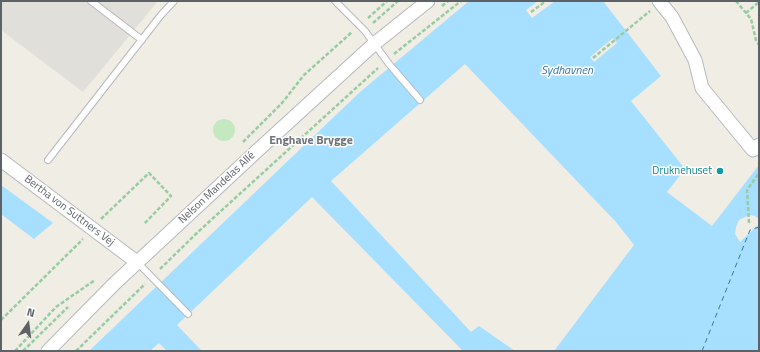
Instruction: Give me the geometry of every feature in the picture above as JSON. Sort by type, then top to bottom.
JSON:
[{"type":"street","name":"Nelson Mandelas Allé","points":[[48,351],[114,284],[258,150],[374,44],[428,1]]},
{"type":"street","points":[[660,2],[672,17],[695,60],[702,88],[756,147]]},
{"type":"street","name":"Bertha von Suttners Vej","points":[[1,160],[138,263]]},
{"type":"lane","points":[[92,1],[142,40]]},
{"type":"lane","points":[[48,160],[174,1]]},
{"type":"lane","points":[[335,1],[360,25],[388,62],[420,100]]},
{"type":"lane","points":[[138,263],[188,314]]},
{"type":"path","points":[[243,142],[282,103],[304,75],[387,1]]},
{"type":"path","points":[[76,351],[153,278],[199,231],[388,62],[461,1]]},
{"type":"path","points":[[531,12],[546,1]]},
{"type":"path","points":[[736,1],[751,19],[756,40],[759,45]]},
{"type":"path","points":[[593,58],[660,2]]},
{"type":"path","points":[[746,13],[759,2]]},
{"type":"path","points":[[750,223],[747,190],[759,173]]},
{"type":"path","points":[[144,224],[166,202]]},
{"type":"path","points":[[15,351],[56,307],[99,277]]},
{"type":"shaded area","points":[[1,1],[158,1],[83,92],[1,30]]},
{"type":"green space","points":[[224,119],[232,122],[235,130],[232,138],[224,141],[216,138],[213,130],[216,122]]},
{"type":"water","name":"Sydhavnen","points":[[469,1],[603,1],[661,76],[631,101],[685,169],[667,192],[712,226],[759,165],[759,351],[554,351],[634,245],[616,222],[465,64],[331,181],[471,332],[479,326],[515,351],[463,351],[312,197],[177,325],[202,351],[167,351],[159,343],[150,351],[89,351],[360,92]]},
{"type":"water","points":[[1,185],[53,223],[34,239],[1,214]]},
{"type":"pier","points":[[538,1],[555,1],[532,18],[526,10]]},
{"type":"pier","points":[[613,38],[617,43],[594,62],[590,57]]},
{"type":"pier","points":[[749,215],[755,216],[759,219],[759,224],[740,242],[735,234],[736,227],[739,220]]},
{"type":"ferry route","points":[[702,351],[750,230],[759,227]]},
{"type":"place","name":"Druknehuset","points":[[720,171]]},
{"type":"district","name":"Enghave Brygge","points":[[311,141]]}]
